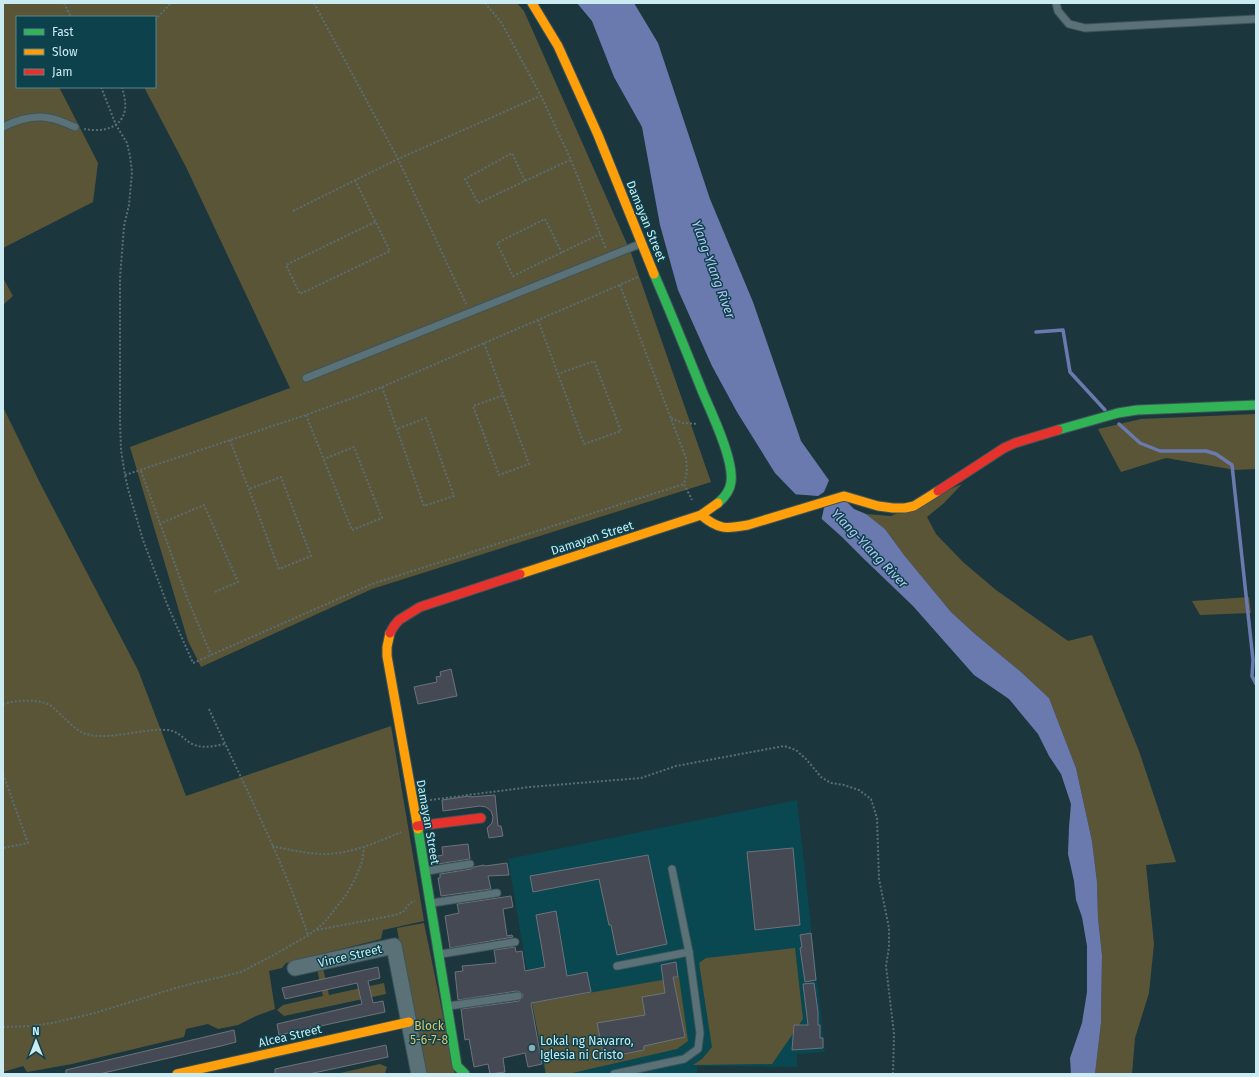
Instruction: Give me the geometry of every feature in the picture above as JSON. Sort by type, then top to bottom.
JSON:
[{"type":"street","name":"Damayan Street","points":[[465,1074],[457,1066],[425,871],[387,656],[386,647],[388,637],[396,622],[401,617],[420,607],[701,514],[719,503],[729,489],[731,473],[728,458],[714,420],[598,135],[558,46],[532,3]]},
{"type":"street","points":[[701,514],[713,524],[724,528],[734,528],[844,496],[878,506],[905,508],[914,506],[923,501],[1004,448],[1015,443],[1107,416],[1131,411],[1256,405]]},
{"type":"street","points":[[417,826],[481,818]]},
{"type":"street","name":"Vince Street","points":[[294,968],[394,946],[419,1074]]},
{"type":"street","name":"Alcea Street","points":[[177,1074],[409,1022]]},
{"type":"lane","points":[[1056,3],[1058,11],[1069,24],[1085,28],[1256,18]]},
{"type":"lane","points":[[3,127],[24,119],[37,117],[49,118],[76,127]]},
{"type":"lane","points":[[306,378],[642,243]]},
{"type":"lane","points":[[425,871],[470,864]]},
{"type":"lane","points":[[614,1074],[684,1059],[698,1048],[700,1033],[689,952],[672,869]]},
{"type":"lane","points":[[430,903],[496,893]]},
{"type":"lane","points":[[438,954],[515,942]]},
{"type":"lane","points":[[617,966],[689,952]]},
{"type":"lane","points":[[447,1006],[518,996]]},
{"type":"path","points":[[64,3],[70,16]]},
{"type":"path","points":[[156,19],[171,3]]},
{"type":"path","points":[[314,3],[398,160],[470,312]]},
{"type":"path","points":[[485,3],[501,22],[541,96],[571,160],[609,256]]},
{"type":"path","points":[[101,88],[116,125],[127,143],[132,172],[129,205],[123,234],[120,278],[120,420],[125,475],[143,540],[167,604],[193,663],[372,584],[684,484],[687,471],[686,458],[620,285]]},
{"type":"path","points":[[76,127],[100,131],[116,125],[122,117],[125,109],[122,88]]},
{"type":"path","points":[[293,211],[398,160],[541,96]]},
{"type":"path","points":[[525,181],[512,154],[465,179],[478,203],[571,160]]},
{"type":"path","points":[[355,180],[390,251],[300,294],[286,265],[375,222]]},
{"type":"path","points":[[562,253],[545,219],[496,243],[513,276],[562,253],[600,234]]},
{"type":"path","points":[[125,475],[141,471],[382,387],[653,270]]},
{"type":"path","points":[[538,320],[558,374],[584,444],[621,431],[594,361],[558,374]]},
{"type":"path","points":[[484,343],[504,394],[529,464],[499,475],[473,406],[504,394]]},
{"type":"path","points":[[382,387],[424,506],[454,496],[426,418],[397,429]]},
{"type":"path","points":[[306,414],[352,530],[382,518],[354,447],[324,459]]},
{"type":"path","points":[[671,418],[683,423],[696,424],[714,420]]},
{"type":"path","points":[[230,440],[279,568],[311,556],[281,477],[249,489]]},
{"type":"path","points":[[141,471],[159,524],[211,655]]},
{"type":"path","points":[[159,524],[204,505],[238,582],[215,592]]},
{"type":"path","points":[[3,704],[15,701],[30,701],[49,705],[81,731],[97,736],[167,730],[179,734],[192,744],[202,747],[225,744]]},
{"type":"path","points":[[209,709],[272,846],[298,905],[309,935]]},
{"type":"path","points":[[413,802],[530,787],[641,778],[676,766],[784,746],[796,750],[807,760],[820,777],[831,783],[844,785],[859,790],[871,800],[877,818],[879,879],[889,928],[889,947],[886,966],[894,1034],[893,1074]]},
{"type":"path","points":[[3,774],[28,843],[3,848]]},
{"type":"path","points":[[272,846],[302,852],[328,854],[364,847],[417,826]]},
{"type":"path","points":[[3,1027],[32,1026],[52,1023],[95,1013],[179,987],[241,972],[316,930],[333,912],[349,890],[362,862],[364,847]]},
{"type":"path","points":[[316,930],[395,915],[403,912],[410,903],[415,901],[430,903]]},
{"type":"shaded area","points":[[797,800],[825,1052],[797,1054],[797,1067],[697,1066],[697,1074],[545,1074],[508,859]]},
{"type":"green space","points":[[3,3],[517,3],[524,11],[631,253],[711,482],[372,589],[201,667],[188,641],[130,447],[290,388],[186,167],[145,88],[156,88],[156,16],[16,16],[16,88],[60,88],[98,163],[93,202],[3,248]]},
{"type":"green space","points":[[3,278],[13,296],[3,305]]},
{"type":"green space","points":[[3,407],[40,483],[138,670],[186,796],[391,726],[424,921],[383,930],[381,939],[286,963],[282,968],[269,971],[275,1009],[238,1025],[218,1029],[208,1024],[186,1029],[184,1037],[72,1064],[27,1072],[23,1066],[3,1072]]},
{"type":"green space","points":[[1256,414],[1256,469],[1235,470],[1166,458],[1121,472],[1098,429],[1141,419]]},
{"type":"green space","points":[[962,484],[944,503],[927,517],[936,534],[963,562],[996,590],[1068,641],[1092,635],[1139,751],[1176,862],[1146,865],[1154,944],[1149,993],[1135,1038],[1132,1074],[1095,1074],[1101,1023],[1102,955],[1098,918],[1097,882],[1092,841],[1076,768],[1049,698],[951,612],[904,555],[885,529],[866,514],[891,516]]},
{"type":"green space","points":[[1249,597],[1251,613],[1200,615],[1192,601]]},
{"type":"green space","name":"Block 5-6-7-8","points":[[424,923],[455,1074],[422,1074],[397,928]]},
{"type":"green space","points":[[795,948],[803,1019],[772,1064],[693,1065],[702,1059],[712,1047],[699,963],[706,958]]},
{"type":"green space","points":[[323,968],[329,995],[384,983],[386,994],[284,1016],[277,1010],[283,1005],[323,996],[317,969]]},
{"type":"green space","points":[[679,977],[688,1041],[677,1049],[568,1074],[546,1074],[532,1003]]},
{"type":"green space","points":[[380,1064],[387,1067],[385,1073],[336,1074]]},
{"type":"water","name":"Ylang-Ylang River","points":[[577,3],[634,3],[658,43],[710,199],[753,302],[801,441],[838,493],[854,509],[866,514],[885,529],[904,555],[951,612],[1049,698],[1076,768],[1092,841],[1097,882],[1098,918],[1102,955],[1101,1023],[1095,1074],[1071,1074],[1070,1058],[1082,1023],[1087,992],[1087,946],[1082,917],[1076,900],[1074,881],[1068,854],[1071,804],[1061,774],[1049,756],[1038,734],[1009,699],[974,675],[913,606],[842,537],[805,504],[775,473],[737,412],[712,366],[678,290],[660,225],[642,127],[614,77],[592,21]]},
{"type":"pier","points":[[830,478],[840,492],[824,508],[821,521],[803,506],[792,494],[818,496],[824,492]]},
{"type":"building","points":[[451,669],[457,696],[418,704],[414,687],[437,682],[436,677],[441,676],[440,672]]},
{"type":"building","points":[[495,795],[498,826],[501,826],[503,836],[489,838],[487,828],[492,823],[493,817],[491,811],[486,807],[480,806],[443,811],[442,800],[469,796]]},
{"type":"building","points":[[468,844],[470,859],[438,864],[437,856],[443,855],[442,847]]},
{"type":"building","points":[[793,848],[800,925],[755,930],[747,852]]},
{"type":"building","points":[[648,855],[667,944],[617,955],[599,879],[533,892],[530,876]]},
{"type":"building","points":[[507,863],[509,875],[488,876],[491,889],[441,896],[438,878],[440,878],[440,874],[471,869],[484,865]]},
{"type":"building","points":[[511,896],[513,907],[503,909],[507,936],[512,935],[513,937],[450,948],[445,916],[459,913],[457,904]]},
{"type":"building","points":[[556,911],[567,976],[587,972],[591,992],[531,1003],[542,1064],[528,1067],[525,1053],[503,1058],[505,1072],[490,1074],[488,1064],[474,1067],[469,1039],[465,1040],[461,1009],[519,1001],[523,995],[517,991],[458,1000],[455,972],[463,971],[462,966],[496,963],[494,950],[515,947],[516,952],[522,951],[525,971],[545,967],[536,915]]},
{"type":"building","points":[[811,933],[816,980],[805,982],[800,948],[802,947],[800,935]]},
{"type":"building","points":[[676,962],[678,977],[673,977],[685,1037],[644,1046],[644,1050],[604,1058],[597,1023],[645,1015],[642,997],[665,993],[661,965]]},
{"type":"building","points":[[378,967],[380,978],[368,981],[373,1003],[383,1001],[385,1012],[279,1035],[277,1024],[362,1004],[357,983],[285,999],[282,988]]},
{"type":"building","points":[[814,983],[818,1012],[818,1025],[820,1025],[820,1038],[823,1038],[823,1048],[792,1050],[794,1025],[808,1025],[803,984]]},
{"type":"building","points":[[234,1030],[236,1042],[221,1046],[99,1074],[66,1074],[66,1070]]},
{"type":"building","points":[[386,1045],[388,1057],[309,1074],[275,1074],[275,1069]]},
{"type":"waterway","points":[[1036,332],[1063,330],[1070,372],[1105,410]]},
{"type":"waterway","points":[[1119,424],[1140,443],[1160,451],[1206,451],[1216,454],[1232,465],[1253,660],[1252,676],[1256,684]]},
{"type":"traffic: fast","points":[[654,274],[726,450],[731,473],[731,482],[727,494],[718,503]]},
{"type":"traffic: fast","points":[[1058,430],[1118,413],[1137,410],[1256,405]]},
{"type":"traffic: fast","points":[[418,829],[457,1066],[465,1074]]},
{"type":"traffic: slow","points":[[532,3],[558,46],[598,135],[654,274]]},
{"type":"traffic: slow","points":[[701,515],[718,526],[728,528],[748,525],[844,496],[878,506],[905,508],[914,506],[938,491]]},
{"type":"traffic: slow","points":[[520,574],[701,515],[718,503]]},
{"type":"traffic: slow","points":[[390,633],[387,656],[418,829]]},
{"type":"traffic: slow","points":[[177,1074],[409,1022]]},
{"type":"traffic: jam","points":[[938,491],[1004,448],[1015,443],[1058,430]]},
{"type":"traffic: jam","points":[[390,633],[399,620],[420,607],[520,574]]},
{"type":"traffic: jam","points":[[417,826],[481,818]]},
{"type":"place","name":"Lokal ng Navarro, Iglesia ni Cristo","points":[[532,1048]]}]
